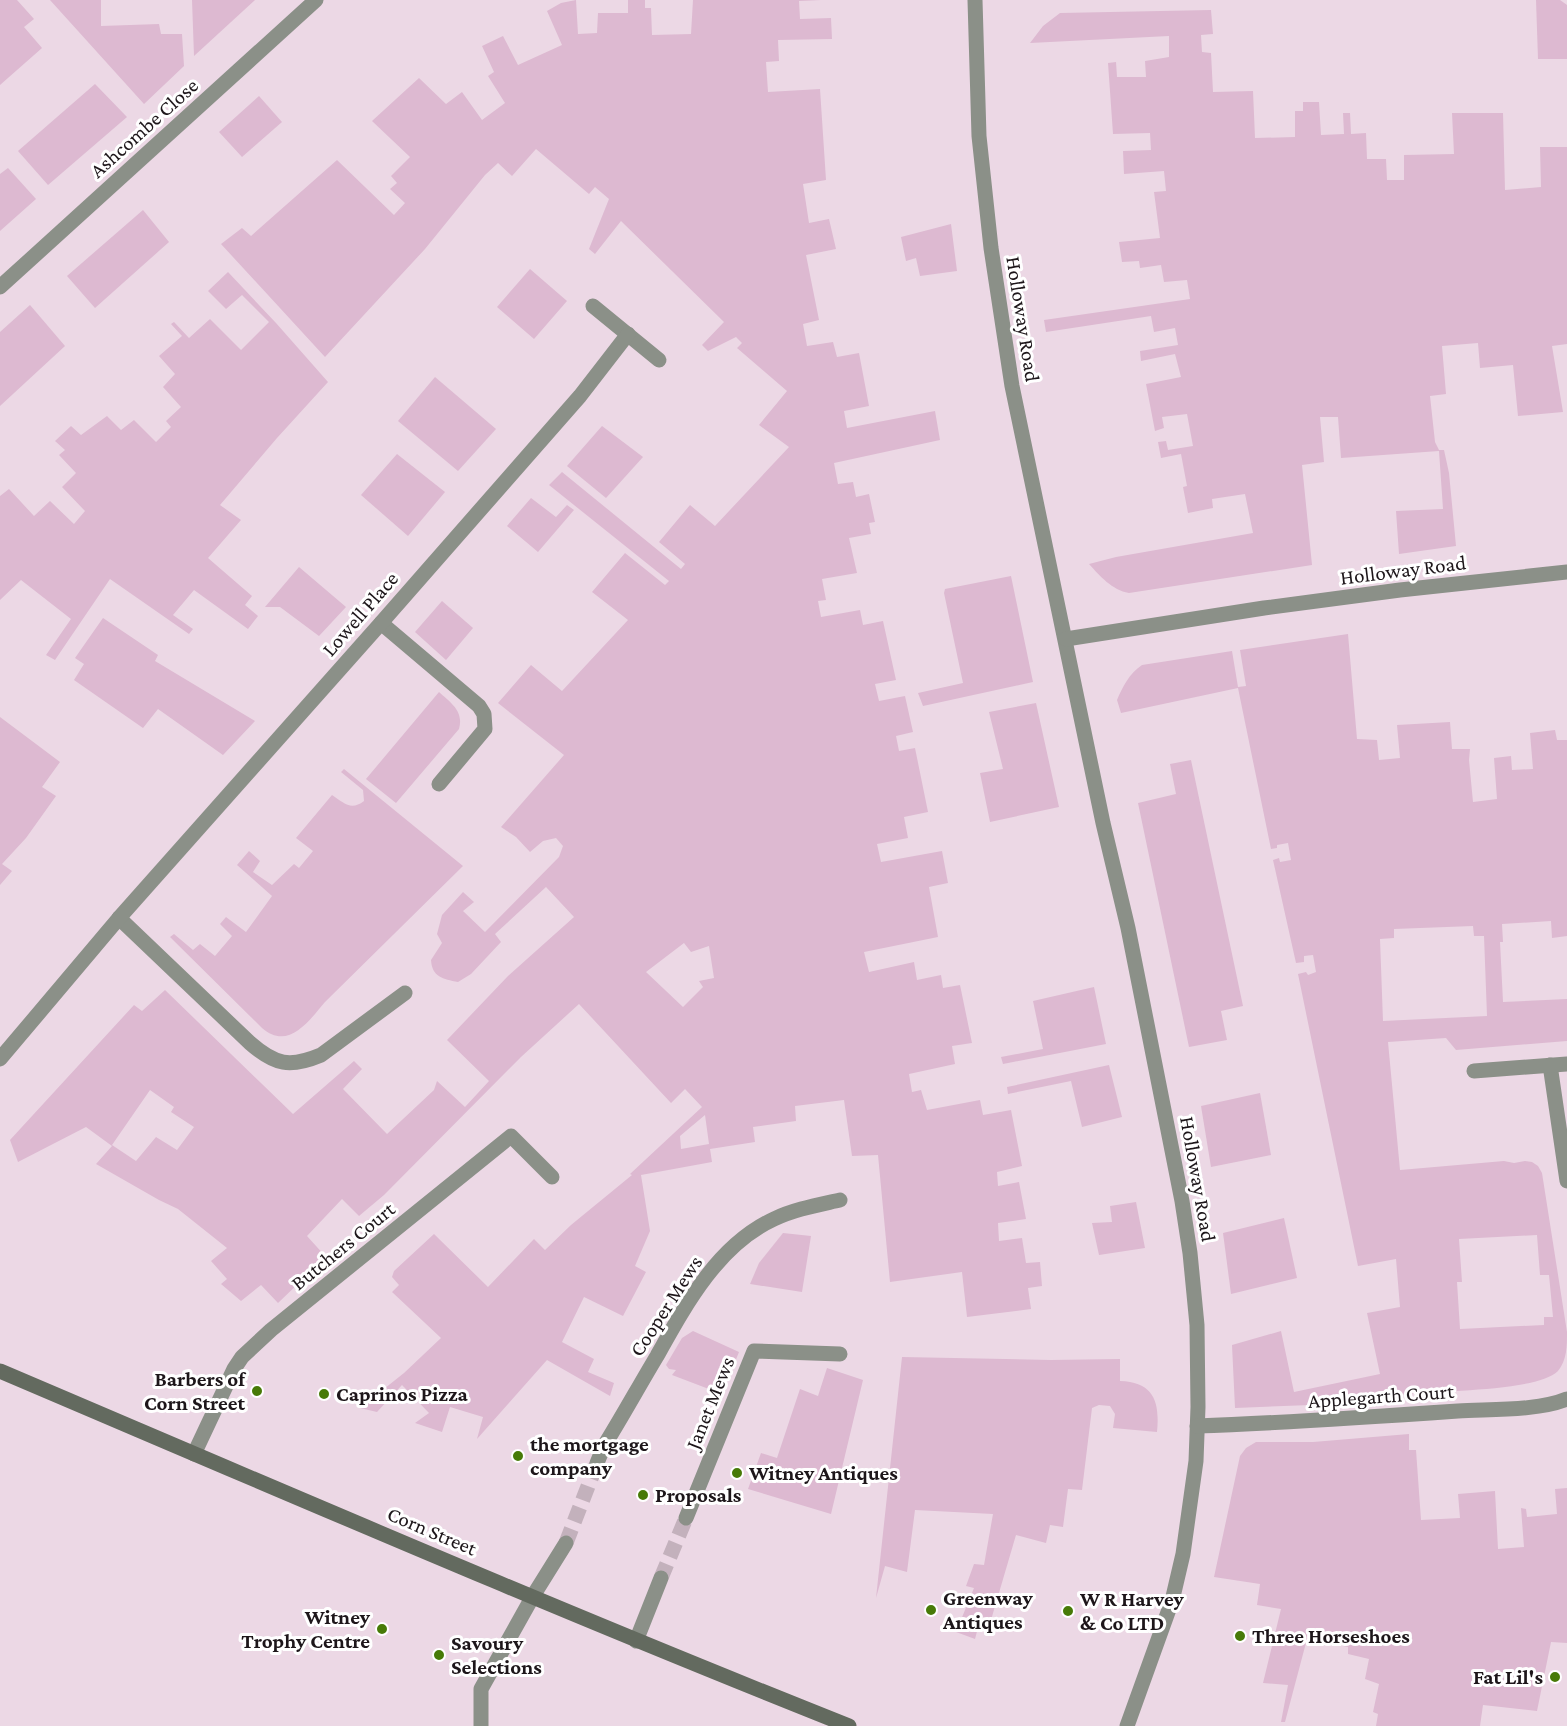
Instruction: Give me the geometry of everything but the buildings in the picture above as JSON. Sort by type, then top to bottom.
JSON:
[{"type":"street","name":"Ashcombe Close","points":[[0,287],[316,0]]},
{"type":"street","name":"Holloway Road","points":[[975,0],[979,135],[991,248],[1012,386],[1103,823],[1128,928],[1184,1209],[1197,1325],[1196,1461],[1188,1526],[1178,1580],[1126,1726]]},
{"type":"street","points":[[593,306],[659,360]]},
{"type":"street","name":"Lowell Place","points":[[0,1059],[118,918],[580,396],[628,334]]},
{"type":"street","name":"Holloway Road","points":[[1066,639],[1264,608],[1400,590],[1567,572]]},
{"type":"street","points":[[381,623],[479,706],[484,714],[485,729],[439,784]]},
{"type":"street","points":[[118,918],[250,1043],[264,1055],[278,1062],[305,1061],[321,1054],[405,993]]},
{"type":"street","points":[[1474,1071],[1567,1064]]},
{"type":"street","points":[[1550,1065],[1567,1181]]},
{"type":"street","name":"Butchers Court","points":[[194,1454],[234,1369],[242,1357],[271,1330],[511,1136],[552,1177]]},
{"type":"street","name":"Cooper Mews","points":[[597,1463],[604,1446],[677,1320],[700,1284],[717,1264],[747,1237],[774,1219],[809,1207],[840,1200]]},
{"type":"street","name":"Janet Mews","points":[[686,1518],[754,1351],[840,1354]]},
{"type":"street","name":"Corn Street","points":[[0,1371],[636,1641],[849,1726]]},
{"type":"street","name":"Applegarth Court","points":[[1197,1426],[1274,1424],[1503,1408],[1543,1405],[1567,1399]]},
{"type":"street","points":[[481,1726],[481,1689],[533,1596],[566,1543]]},
{"type":"street","points":[[636,1641],[661,1578]]},
{"type":"shaded area","points":[[0,0],[17,0],[34,19],[24,27],[42,48],[0,85]]},
{"type":"shaded area","points":[[50,0],[101,0],[101,26],[159,24],[161,34],[182,34],[184,66],[144,104]]},
{"type":"shaded area","points":[[192,0],[255,0],[194,56]]},
{"type":"shaded area","points":[[576,0],[578,34],[597,33],[598,13],[628,13],[628,0],[645,0],[645,8],[651,8],[652,35],[691,34],[693,0],[821,0],[799,1],[800,19],[831,18],[832,39],[778,40],[779,61],[766,62],[768,92],[820,89],[826,180],[803,184],[809,223],[829,219],[836,249],[806,255],[819,320],[803,324],[807,346],[833,342],[837,357],[859,353],[869,406],[844,411],[847,428],[935,411],[940,440],[834,463],[838,484],[853,482],[856,497],[869,494],[875,522],[869,523],[871,534],[849,538],[857,573],[822,579],[826,600],[818,601],[821,617],[860,610],[863,625],[883,621],[896,680],[875,684],[879,701],[905,696],[913,732],[896,736],[899,751],[915,748],[928,812],[904,817],[908,838],[877,844],[881,862],[942,851],[948,883],[929,887],[938,937],[864,952],[869,972],[914,962],[917,980],[941,975],[943,988],[960,985],[972,1043],[952,1046],[955,1064],[909,1074],[912,1092],[921,1090],[927,1110],[980,1100],[983,1115],[1011,1110],[1022,1166],[997,1172],[998,1186],[1019,1182],[1026,1219],[998,1223],[999,1241],[1022,1238],[1026,1263],[1040,1262],[1042,1286],[1028,1288],[1031,1309],[967,1317],[962,1272],[890,1282],[878,1155],[852,1156],[844,1100],[795,1106],[796,1121],[753,1127],[755,1142],[710,1149],[712,1162],[641,1175],[650,1231],[635,1266],[646,1272],[623,1316],[584,1297],[562,1342],[594,1359],[588,1372],[614,1383],[610,1396],[547,1360],[477,1439],[483,1417],[450,1407],[442,1432],[415,1423],[429,1413],[402,1385],[377,1412],[360,1408],[404,1373],[441,1338],[392,1292],[399,1285],[392,1277],[394,1271],[434,1234],[488,1287],[534,1239],[545,1250],[571,1225],[632,1175],[630,1174],[702,1107],[685,1089],[671,1103],[579,1004],[521,1057],[384,1195],[359,1216],[342,1199],[307,1236],[326,1257],[278,1303],[261,1285],[241,1301],[221,1284],[227,1279],[211,1261],[227,1248],[178,1209],[96,1164],[112,1146],[86,1127],[18,1162],[10,1140],[134,1005],[142,1011],[165,990],[293,1114],[354,1061],[362,1069],[343,1089],[387,1134],[434,1090],[437,1081],[465,1107],[489,1081],[447,1040],[508,976],[574,917],[546,887],[495,934],[501,942],[471,974],[458,982],[453,981],[436,974],[432,966],[431,960],[442,943],[437,934],[442,915],[463,892],[474,902],[463,911],[485,932],[559,857],[563,846],[556,838],[543,841],[530,852],[516,837],[501,827],[564,755],[498,703],[531,665],[562,691],[628,620],[592,592],[625,553],[665,585],[669,581],[549,485],[562,472],[681,569],[685,564],[659,542],[690,505],[715,526],[789,447],[759,425],[787,391],[737,348],[742,343],[736,337],[708,351],[702,345],[724,322],[621,221],[595,254],[589,249],[609,199],[595,187],[589,194],[536,149],[512,176],[498,163],[485,175],[425,249],[325,357],[221,244],[242,228],[251,236],[337,160],[394,215],[405,203],[390,189],[397,183],[391,176],[410,157],[372,121],[419,78],[446,104],[462,92],[482,120],[505,103],[488,76],[494,72],[482,46],[503,36],[518,65],[562,45],[547,11],[561,3]],"holes":[[[684,943],[691,952],[709,946],[714,978],[699,981],[703,987],[683,1007],[646,972]],[[150,1090],[174,1107],[171,1112],[194,1127],[177,1150],[156,1137],[136,1161],[112,1145]],[[705,1115],[709,1144],[681,1149],[680,1136]]]},
{"type":"shaded area","points":[[1536,0],[1560,0],[1567,5],[1567,59],[1538,59]]},
{"type":"shaded area","points":[[1211,10],[1213,34],[1201,35],[1202,52],[1211,53],[1213,92],[1253,91],[1255,138],[1295,137],[1295,111],[1303,111],[1303,102],[1319,102],[1321,135],[1344,134],[1343,113],[1350,113],[1351,134],[1366,133],[1367,159],[1386,159],[1387,180],[1404,180],[1404,155],[1454,154],[1452,113],[1503,113],[1505,190],[1541,187],[1540,147],[1567,147],[1567,344],[1552,346],[1563,412],[1518,416],[1513,365],[1480,368],[1478,343],[1442,346],[1446,394],[1430,396],[1435,442],[1439,450],[1444,450],[1449,473],[1456,546],[1399,554],[1396,511],[1443,509],[1439,451],[1341,458],[1338,417],[1320,417],[1324,462],[1302,465],[1312,565],[1129,593],[1112,586],[1089,564],[1116,557],[1253,533],[1245,494],[1212,499],[1213,508],[1188,513],[1183,487],[1187,486],[1181,454],[1161,458],[1158,442],[1166,441],[1168,450],[1193,446],[1187,414],[1162,417],[1164,428],[1155,431],[1146,384],[1181,377],[1175,354],[1141,361],[1140,351],[1178,345],[1175,328],[1154,332],[1151,316],[1046,332],[1044,320],[1190,299],[1187,280],[1164,282],[1161,265],[1140,268],[1139,261],[1122,262],[1119,242],[1160,238],[1154,192],[1166,191],[1164,171],[1124,174],[1123,151],[1151,150],[1150,133],[1113,134],[1108,63],[1116,62],[1117,77],[1146,77],[1145,61],[1169,57],[1169,36],[1030,43],[1043,26],[1060,13]]},
{"type":"shaded area","points":[[95,84],[127,117],[48,185],[18,151]]},
{"type":"shaded area","points":[[259,96],[282,122],[242,157],[219,132]]},
{"type":"shaded area","points":[[8,168],[36,199],[0,231],[0,174]]},
{"type":"shaded area","points":[[143,210],[169,242],[95,308],[67,276]]},
{"type":"shaded area","points":[[951,224],[957,271],[920,276],[916,258],[906,261],[901,237]]},
{"type":"shaded area","points":[[530,269],[567,301],[534,339],[497,307]]},
{"type":"shaded area","points":[[228,272],[328,382],[220,505],[241,520],[208,558],[252,596],[245,605],[258,616],[248,629],[194,590],[173,615],[193,629],[189,634],[110,579],[55,660],[46,655],[71,619],[21,580],[0,600],[0,496],[9,489],[34,516],[50,501],[74,524],[85,511],[62,487],[76,473],[59,455],[65,450],[55,441],[71,426],[81,435],[107,416],[121,430],[134,420],[156,442],[171,427],[166,421],[181,407],[163,387],[175,374],[159,356],[182,336],[171,324],[174,322],[189,338],[210,319],[241,350],[269,322],[242,295],[226,309],[208,291]]},
{"type":"shaded area","points":[[30,305],[65,346],[0,406],[0,332]]},
{"type":"shaded area","points":[[435,377],[496,429],[458,471],[398,421]]},
{"type":"shaded area","points":[[602,426],[643,457],[606,498],[567,466]]},
{"type":"shaded area","points":[[397,454],[445,492],[408,536],[361,495]]},
{"type":"shaded area","points":[[531,498],[556,517],[567,505],[574,510],[538,552],[507,526]]},
{"type":"shaded area","points":[[299,567],[346,607],[319,636],[280,607],[265,607]]},
{"type":"shaded area","points":[[1011,576],[1033,682],[923,706],[918,693],[963,683],[945,589]]},
{"type":"shaded area","points":[[442,601],[473,628],[446,660],[415,632]]},
{"type":"shaded area","points":[[103,618],[158,655],[155,661],[255,721],[223,755],[158,709],[143,728],[74,680],[84,664],[75,658]]},
{"type":"shaded area","points":[[1348,634],[1357,739],[1377,740],[1379,760],[1400,758],[1397,725],[1450,722],[1452,749],[1470,749],[1473,802],[1497,799],[1494,758],[1511,756],[1512,770],[1533,769],[1530,733],[1555,730],[1557,740],[1567,740],[1567,936],[1552,938],[1551,921],[1502,924],[1503,942],[1500,942],[1503,1002],[1567,999],[1567,1041],[1456,1050],[1446,1038],[1388,1042],[1400,1170],[1525,1161],[1538,1166],[1542,1173],[1567,1332],[1565,1358],[1558,1371],[1547,1378],[1530,1383],[1487,1389],[1387,1396],[1350,1402],[1235,1408],[1232,1345],[1281,1331],[1294,1392],[1380,1374],[1367,1313],[1400,1307],[1396,1259],[1358,1266],[1298,974],[1306,972],[1308,975],[1316,972],[1313,955],[1304,956],[1304,962],[1296,963],[1273,860],[1279,858],[1280,862],[1291,860],[1288,843],[1271,849],[1238,688],[1121,713],[1117,700],[1133,672],[1142,665],[1232,651],[1238,687],[1246,686],[1240,650]],"holes":[[[1473,926],[1474,936],[1484,936],[1487,1016],[1383,1021],[1380,939],[1394,938],[1394,929]],[[1537,1235],[1540,1275],[1549,1275],[1553,1317],[1544,1317],[1544,1325],[1460,1329],[1457,1282],[1462,1282],[1459,1239]]]},
{"type":"shaded area","points":[[439,692],[458,712],[459,729],[396,803],[366,779]]},
{"type":"shaded area","points":[[1036,703],[1059,807],[990,822],[980,773],[1003,769],[989,712]]},
{"type":"shaded area","points":[[0,717],[60,762],[42,787],[56,796],[26,838],[2,864],[12,871],[0,885]]},
{"type":"shaded area","points":[[1191,760],[1243,1006],[1221,1011],[1227,1040],[1189,1047],[1138,803],[1176,794],[1170,764]]},
{"type":"shaded area","points":[[344,769],[463,866],[325,1002],[305,1025],[289,1035],[272,1034],[262,1028],[170,937],[174,934],[193,950],[200,944],[215,956],[232,936],[220,924],[226,917],[246,932],[272,896],[237,865],[249,851],[260,861],[253,872],[272,885],[294,864],[299,868],[313,851],[296,838],[332,795],[351,806],[364,801],[363,790],[341,772]]},
{"type":"shaded area","points":[[1094,987],[1106,1044],[1003,1064],[1001,1057],[1043,1049],[1033,1001]]},
{"type":"shaded area","points":[[1109,1065],[1122,1117],[1082,1127],[1071,1081],[1008,1094],[1007,1087]]},
{"type":"shaded area","points":[[1260,1093],[1271,1155],[1211,1167],[1201,1106]]},
{"type":"shaded area","points":[[1136,1202],[1145,1248],[1099,1255],[1092,1223],[1112,1222],[1110,1206]]},
{"type":"shaded area","points":[[1284,1218],[1297,1278],[1231,1294],[1223,1233]]},
{"type":"shaded area","points":[[783,1233],[811,1236],[802,1292],[750,1284],[759,1263]]},
{"type":"shaded area","points":[[693,1331],[739,1352],[722,1394],[672,1375],[676,1370],[669,1369],[666,1365],[682,1338]]},
{"type":"shaded area","points":[[902,1357],[1120,1359],[1120,1381],[1141,1385],[1156,1403],[1157,1432],[1113,1428],[1115,1414],[1110,1406],[1099,1405],[1092,1408],[1082,1490],[1068,1489],[1063,1527],[1050,1525],[1046,1543],[1016,1535],[991,1620],[981,1616],[975,1639],[956,1632],[974,1588],[966,1586],[974,1564],[984,1565],[993,1514],[915,1510],[907,1572],[885,1566],[876,1598]]},
{"type":"shaded area","points":[[827,1368],[863,1380],[831,1514],[748,1489],[761,1453],[777,1458],[800,1389],[818,1396]]},
{"type":"shaded area","points":[[1409,1434],[1409,1450],[1416,1450],[1421,1520],[1460,1518],[1458,1494],[1495,1491],[1498,1549],[1524,1547],[1521,1508],[1526,1509],[1527,1517],[1557,1514],[1555,1489],[1567,1488],[1567,1643],[1551,1642],[1537,1711],[1483,1705],[1480,1726],[1376,1726],[1378,1714],[1373,1712],[1379,1684],[1365,1679],[1369,1659],[1348,1654],[1348,1647],[1307,1639],[1285,1722],[1281,1722],[1288,1685],[1263,1683],[1281,1609],[1257,1605],[1260,1584],[1214,1577],[1240,1456],[1246,1448],[1256,1442],[1313,1442]]},
{"type":"tunnel","points":[[566,1543],[597,1463]]},
{"type":"tunnel","points":[[661,1578],[686,1518]]},
{"type":"place","name":"Barbers of Corn Street","points":[[257,1391]]},
{"type":"place","name":"Caprinos Pizza","points":[[324,1394]]},
{"type":"place","name":"the mortgage company","points":[[518,1456]]},
{"type":"place","name":"Witney Antiques","points":[[737,1473]]},
{"type":"place","name":"Proposals","points":[[643,1495]]},
{"type":"place","name":"Greenway Antiques","points":[[931,1610]]},
{"type":"place","name":"W R Harvey & Co LTD","points":[[1068,1611]]},
{"type":"place","name":"Witney Trophy Centre","points":[[382,1629]]},
{"type":"place","name":"Three Horseshoes","points":[[1240,1636]]},
{"type":"place","name":"Savoury Selections","points":[[439,1655]]},
{"type":"place","name":"Fat Lil's","points":[[1555,1677]]}]
